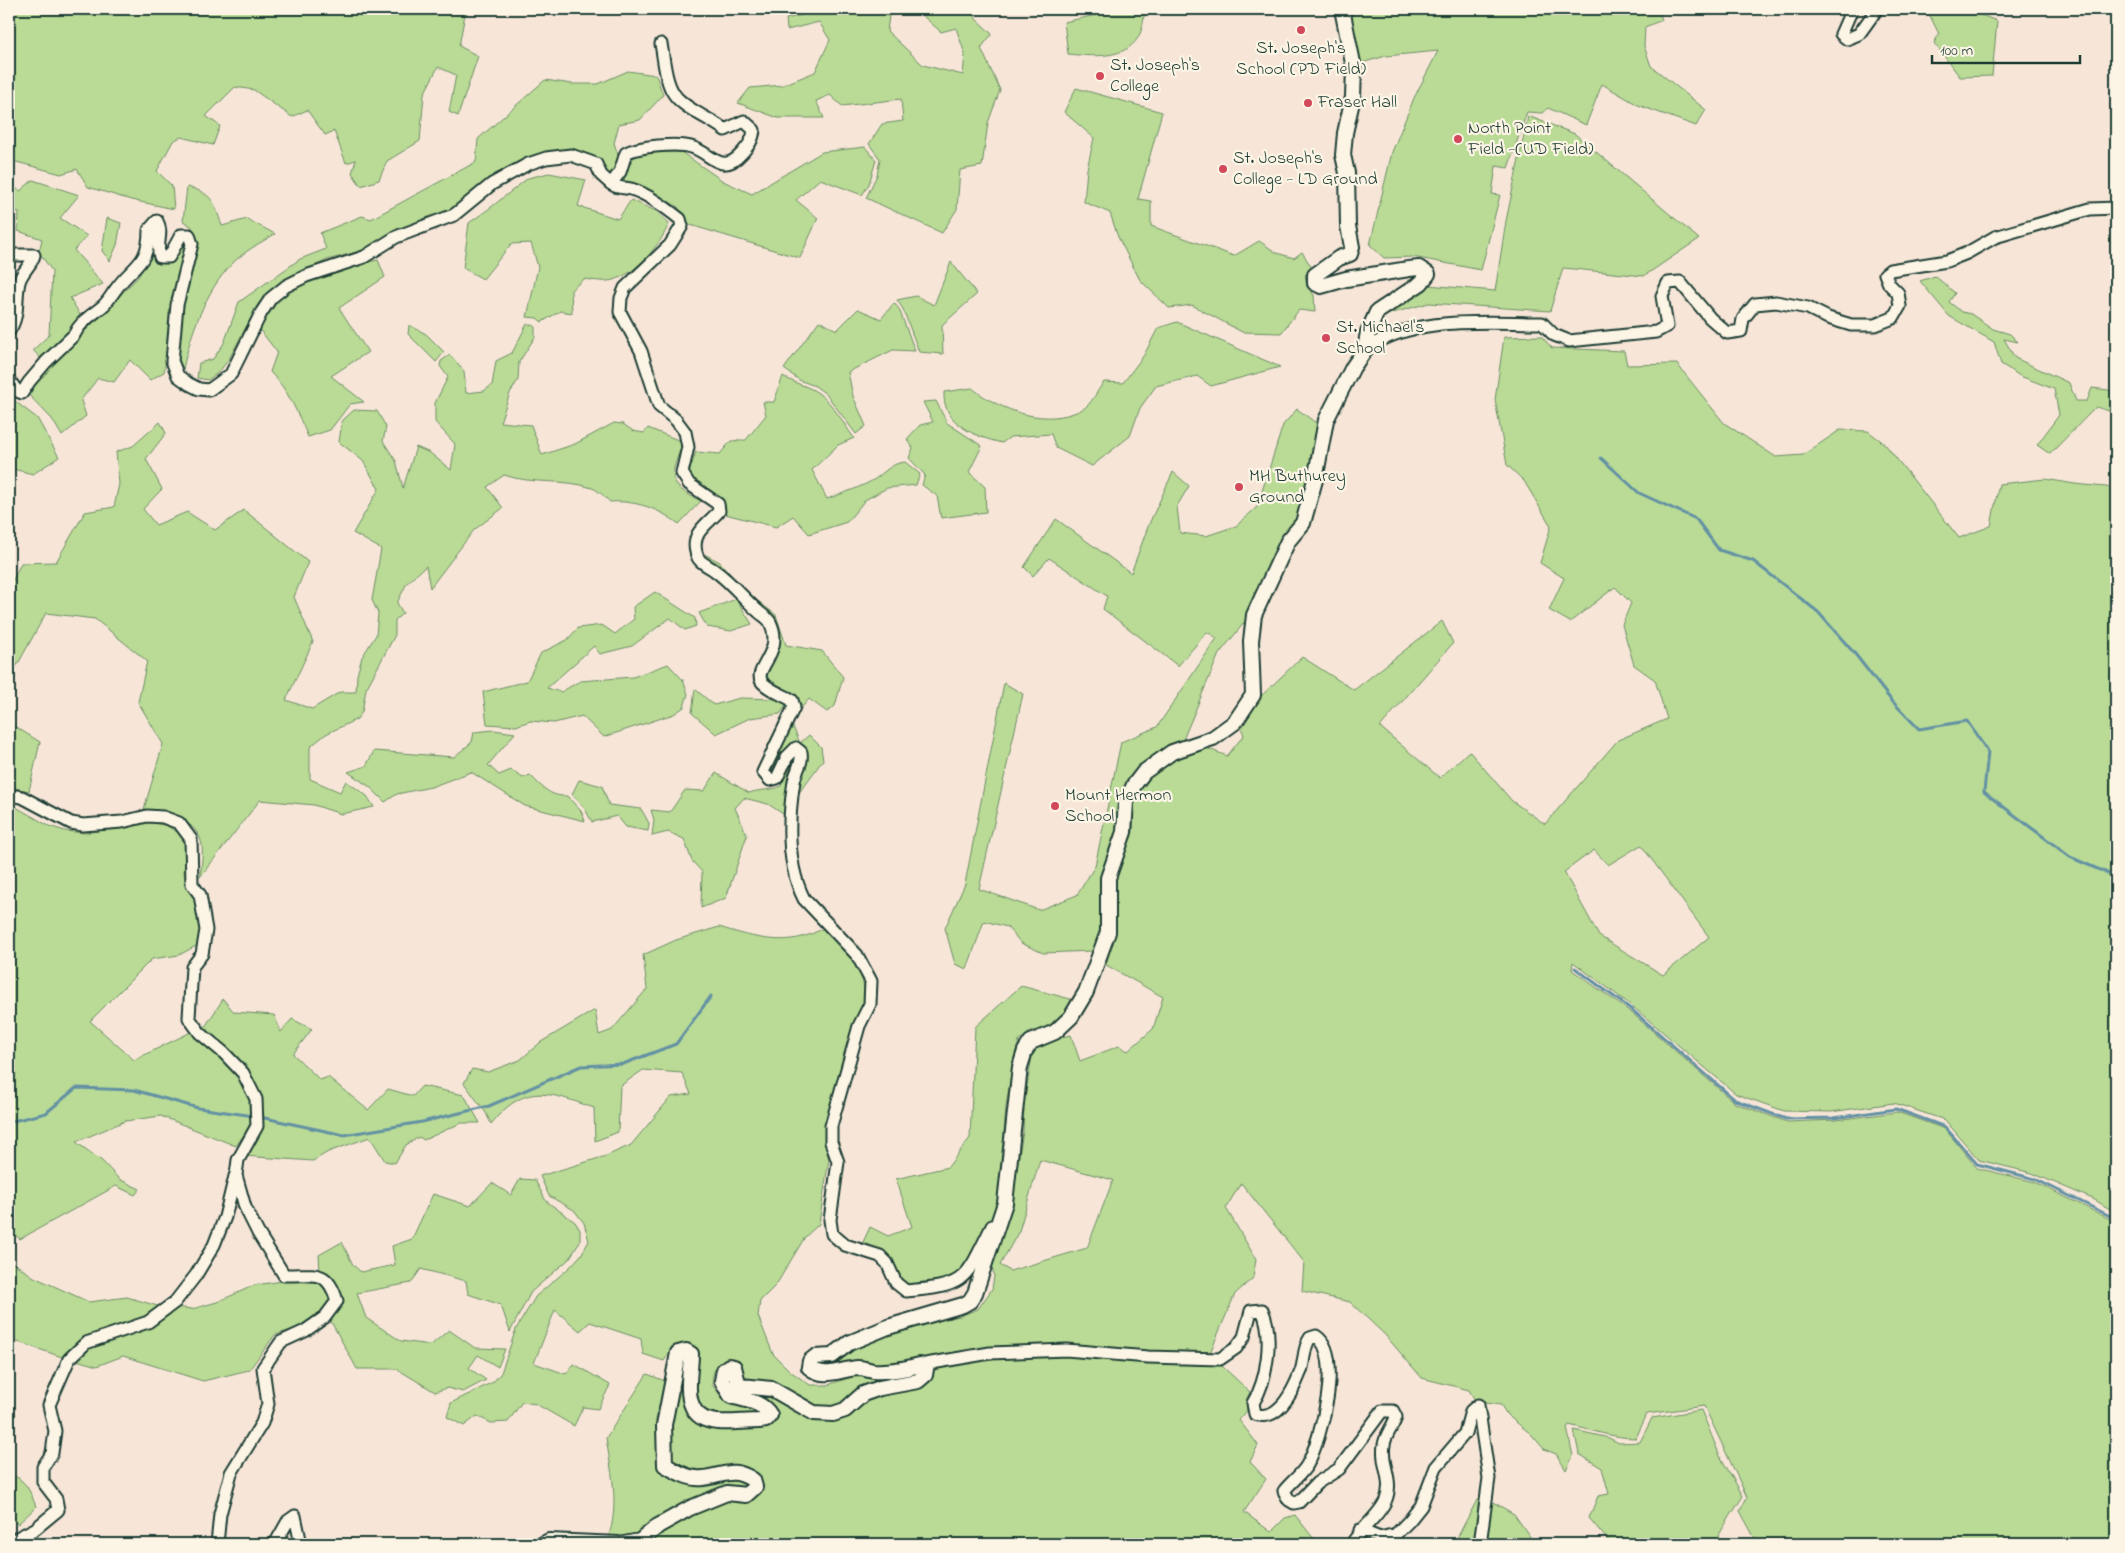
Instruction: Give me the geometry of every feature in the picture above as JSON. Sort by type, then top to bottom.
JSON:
[{"type":"main road","points":[[624,1544],[640,1541],[658,1526],[690,1508],[727,1493],[746,1495],[755,1487],[753,1480],[743,1473],[723,1472],[701,1479],[680,1473],[665,1465],[664,1426],[678,1352],[686,1351],[691,1354],[689,1385],[691,1408],[704,1420],[717,1424],[766,1420],[770,1415],[767,1408],[731,1396],[722,1381],[724,1370],[729,1366],[734,1367],[740,1386],[772,1389],[814,1413],[833,1414],[845,1410],[863,1394],[880,1388],[918,1381],[925,1375],[926,1369],[920,1365],[898,1370],[859,1368],[828,1374],[815,1372],[809,1367],[810,1361],[815,1357],[832,1356],[849,1343],[870,1334],[970,1301],[981,1280],[1004,1203],[1020,1067],[1025,1051],[1031,1042],[1055,1032],[1071,1017],[1086,992],[1108,932],[1106,900],[1108,878],[1124,832],[1126,802],[1144,772],[1172,752],[1212,738],[1235,722],[1254,695],[1251,641],[1254,615],[1288,541],[1303,523],[1315,480],[1326,420],[1352,367],[1365,350],[1368,332],[1377,312],[1421,283],[1428,274],[1419,268],[1346,279],[1321,286],[1315,283],[1315,275],[1339,258],[1350,254],[1352,246],[1348,226],[1347,173],[1344,155],[1345,132],[1353,97],[1354,68],[1342,9]]},
{"type":"main road","points":[[543,1544],[549,1541],[618,1544]]},
{"type":"street","points":[[1852,9],[1841,34],[1847,39],[1859,34],[1877,9]]},
{"type":"street","points":[[611,184],[620,172],[626,153],[633,149],[691,146],[715,161],[724,163],[735,160],[753,140],[754,130],[744,121],[725,130],[711,119],[688,107],[674,94],[661,44]]},
{"type":"street","points":[[9,380],[17,391],[22,393],[29,382],[74,335],[78,327],[103,306],[116,288],[131,274],[149,247],[149,230],[157,221],[160,227],[158,252],[160,257],[169,257],[181,235],[189,235],[192,244],[178,298],[172,361],[178,376],[199,389],[209,390],[231,374],[261,313],[272,298],[286,286],[306,276],[364,257],[396,237],[454,215],[501,179],[528,164],[546,158],[571,155],[596,164],[601,175],[611,184],[640,194],[680,219],[682,226],[670,245],[625,288],[621,298],[620,312],[641,351],[659,406],[676,420],[685,432],[688,446],[682,473],[689,484],[718,504],[720,511],[698,532],[695,541],[696,552],[701,562],[730,582],[769,621],[775,640],[772,652],[760,671],[760,677],[763,684],[792,700],[794,707],[763,772],[770,780],[777,778],[790,752],[796,748],[801,752],[802,758],[795,776],[792,795],[790,837],[792,866],[799,890],[804,899],[857,955],[871,981],[870,1004],[859,1026],[831,1126],[831,1142],[838,1162],[830,1220],[832,1234],[845,1245],[880,1256],[886,1263],[896,1283],[906,1291],[937,1288],[955,1284],[968,1272],[1004,1203]]},
{"type":"street","points":[[1365,350],[1376,342],[1396,335],[1453,322],[1542,322],[1554,336],[1569,341],[1656,332],[1667,326],[1662,296],[1668,283],[1680,282],[1710,318],[1727,333],[1741,331],[1743,319],[1754,304],[1776,302],[1808,308],[1828,318],[1851,325],[1875,325],[1893,318],[1900,306],[1898,293],[1889,284],[1885,274],[1890,270],[1947,261],[1967,254],[1995,237],[2090,209],[2116,208]]},
{"type":"street","points":[[9,255],[34,255],[33,260],[23,272],[19,283],[15,323],[9,331]]},
{"type":"street","points":[[9,795],[22,797],[72,823],[83,825],[122,822],[148,816],[163,817],[180,824],[191,838],[192,884],[200,895],[206,930],[202,954],[192,968],[189,1018],[200,1033],[224,1053],[243,1073],[256,1099],[257,1126],[238,1160],[225,1217],[214,1245],[196,1276],[175,1302],[148,1322],[86,1343],[69,1359],[49,1405],[55,1432],[52,1453],[43,1467],[43,1482],[56,1500],[58,1510],[35,1529],[9,1542]]},
{"type":"street","points":[[218,1544],[220,1514],[231,1473],[262,1423],[268,1404],[263,1368],[281,1342],[305,1331],[325,1317],[337,1301],[333,1287],[325,1278],[314,1273],[284,1275],[249,1216],[236,1175]]},
{"type":"street","points":[[920,1365],[990,1353],[1066,1350],[1148,1357],[1220,1359],[1236,1348],[1244,1337],[1251,1311],[1262,1310],[1266,1318],[1267,1352],[1265,1378],[1253,1404],[1255,1414],[1268,1416],[1275,1414],[1280,1408],[1301,1372],[1306,1343],[1310,1338],[1316,1336],[1321,1340],[1329,1359],[1327,1397],[1318,1436],[1306,1467],[1284,1491],[1289,1500],[1294,1503],[1299,1502],[1317,1483],[1339,1469],[1382,1411],[1393,1412],[1396,1417],[1384,1446],[1384,1457],[1389,1478],[1385,1501],[1379,1511],[1360,1530],[1352,1544]]},
{"type":"street","points":[[1360,1530],[1380,1538],[1396,1534],[1409,1521],[1422,1506],[1436,1467],[1465,1433],[1471,1412],[1478,1404],[1489,1478],[1480,1544]]},
{"type":"street","points":[[275,1544],[288,1521],[295,1516],[301,1544]]},
{"type":"green space","points":[[9,9],[466,9],[459,46],[478,56],[458,116],[449,112],[456,75],[438,67],[424,94],[420,141],[387,161],[379,180],[361,186],[352,173],[356,160],[346,163],[334,131],[325,135],[307,110],[292,117],[254,90],[235,87],[206,116],[220,126],[213,145],[181,137],[173,141],[157,171],[172,186],[174,209],[131,200],[88,187],[77,169],[61,174],[9,160]]},
{"type":"green space","points":[[826,9],[890,9],[887,31],[923,65],[963,75],[965,54],[956,28],[941,32],[915,9],[973,9],[976,19],[992,34],[981,48],[1000,90],[988,123],[982,166],[960,170],[957,209],[942,233],[866,198],[877,175],[880,159],[869,144],[882,124],[903,121],[901,99],[842,106],[830,95],[816,101],[824,118],[778,118],[738,103],[750,88],[783,85],[815,72],[830,40],[819,22],[787,30],[786,19]]},
{"type":"green space","points":[[1105,9],[1144,9],[1143,25],[1138,38],[1121,52],[1109,55],[1068,54],[1064,22],[1101,14]]},
{"type":"green space","name":"North Point Field -(UD Field)","points":[[1347,9],[1658,9],[1662,20],[1645,27],[1644,46],[1651,66],[1706,110],[1696,126],[1638,105],[1602,84],[1586,125],[1548,108],[1542,113],[1527,112],[1508,168],[1496,166],[1492,194],[1500,195],[1481,270],[1413,257],[1384,258],[1370,245],[1392,152],[1414,98],[1438,51],[1386,56],[1358,64]]},
{"type":"green space","points":[[1935,9],[1965,9],[1997,21],[1992,76],[1960,77],[1934,43],[1939,34],[1930,16]]},
{"type":"green space","points":[[628,71],[656,75],[663,95],[640,120],[619,124],[614,143],[618,155],[615,173],[611,178],[603,171],[599,160],[576,150],[534,155],[505,168],[476,188],[451,210],[390,233],[368,249],[327,260],[275,289],[259,303],[229,359],[219,372],[208,380],[197,378],[199,363],[213,359],[224,343],[239,302],[300,259],[326,249],[320,233],[362,216],[371,219],[476,162],[478,139],[545,80],[572,84],[598,84]]},
{"type":"green space","points":[[1076,88],[1162,112],[1138,199],[1151,201],[1151,226],[1234,256],[1259,241],[1277,253],[1294,258],[1302,252],[1312,268],[1305,275],[1307,286],[1314,295],[1315,312],[1299,310],[1281,333],[1242,332],[1192,305],[1169,308],[1140,280],[1118,237],[1110,213],[1084,202],[1087,169],[1094,138],[1064,112]]},
{"type":"green space","points":[[1528,116],[1575,134],[1699,239],[1644,276],[1563,268],[1550,311],[1429,303],[1382,316],[1428,285],[1495,291],[1506,221]]},
{"type":"green space","points":[[865,147],[876,160],[869,184],[862,195],[820,179],[796,200],[818,218],[800,258],[687,224],[678,207],[641,186],[619,184],[634,157],[642,152],[681,152],[723,181],[752,194],[822,152]]},
{"type":"green space","points":[[549,173],[586,180],[578,206],[618,219],[631,200],[656,211],[669,223],[660,241],[636,267],[617,279],[599,281],[584,279],[571,290],[572,313],[560,311],[542,322],[537,318],[527,317],[538,267],[531,243],[511,244],[483,279],[463,268],[469,223],[528,178]]},
{"type":"green space","points":[[33,180],[79,195],[60,218],[87,236],[74,250],[103,284],[70,298],[82,318],[43,361],[33,350],[49,335],[52,271],[39,252],[42,239],[18,231],[19,212],[9,210],[9,184],[20,191]]},
{"type":"green space","points":[[187,187],[202,192],[211,200],[222,226],[247,219],[275,234],[241,256],[222,276],[206,300],[200,314],[190,341],[183,369],[177,357],[181,318],[185,287],[194,260],[197,239],[191,226],[183,221]]},
{"type":"green space","points":[[107,218],[121,223],[117,245],[110,261],[102,251]]},
{"type":"green space","points":[[153,228],[160,261],[181,242],[187,241],[164,372],[150,380],[130,360],[114,382],[98,378],[81,400],[86,416],[62,436],[52,419],[28,394],[39,378],[138,277],[149,258]]},
{"type":"green space","points":[[378,260],[385,277],[339,308],[368,352],[331,376],[364,402],[350,404],[330,430],[308,437],[287,394],[270,372],[277,352],[260,330],[265,316],[278,298],[289,289],[303,282],[350,266]]},
{"type":"green space","points":[[951,262],[977,294],[942,325],[943,354],[919,352],[903,309],[897,300],[916,296],[934,305]]},
{"type":"green space","points":[[1935,276],[1955,293],[1949,302],[1962,312],[1971,314],[1993,329],[2010,334],[2018,342],[2004,339],[2015,358],[2069,383],[2076,401],[2087,401],[2092,388],[2116,391],[2116,413],[2096,407],[2050,454],[2037,445],[2059,415],[2054,389],[2020,376],[2001,364],[1994,342],[1949,316],[1920,281]]},
{"type":"green space","points":[[894,303],[899,309],[915,351],[893,350],[848,372],[853,396],[866,426],[856,434],[826,394],[815,386],[799,380],[784,369],[819,321],[837,330],[858,309],[881,319]]},
{"type":"green space","points":[[1177,322],[1280,367],[1211,386],[1197,376],[1156,386],[1140,408],[1130,436],[1092,466],[1056,448],[1051,434],[1010,437],[1002,443],[972,433],[955,421],[945,403],[944,392],[972,388],[1010,410],[1040,417],[1055,417],[1069,414],[1086,407],[1104,382],[1123,383],[1144,355],[1158,328]]},
{"type":"green space","points":[[527,324],[535,326],[535,337],[519,362],[518,380],[510,393],[500,422],[531,425],[542,455],[575,444],[614,423],[623,424],[633,431],[644,433],[648,428],[683,442],[674,471],[674,478],[676,484],[681,489],[701,501],[679,524],[655,510],[638,504],[610,502],[597,490],[581,485],[525,480],[504,475],[487,487],[503,508],[474,530],[430,588],[426,566],[407,583],[397,603],[403,613],[395,620],[395,635],[366,689],[362,712],[357,719],[326,734],[310,747],[310,779],[340,792],[346,781],[367,796],[374,807],[341,814],[314,805],[260,800],[200,877],[202,850],[201,841],[197,833],[185,822],[169,814],[144,809],[163,744],[138,702],[147,661],[95,619],[46,613],[9,680],[9,588],[21,563],[56,562],[85,512],[114,507],[119,484],[116,452],[133,446],[160,422],[166,433],[146,459],[162,489],[143,509],[156,525],[187,512],[215,530],[244,510],[308,562],[294,597],[313,642],[286,700],[312,709],[340,692],[356,692],[357,675],[362,657],[376,635],[378,613],[372,600],[381,549],[353,533],[379,489],[363,461],[339,442],[342,421],[354,410],[377,411],[386,427],[383,441],[396,461],[403,488],[416,447],[430,453],[451,470],[455,444],[435,422],[435,403],[448,377],[440,366],[441,361],[450,355],[464,371],[466,393],[484,391],[492,385],[496,361],[512,353]]},
{"type":"green space","points":[[409,325],[426,334],[444,352],[436,362],[408,334]]},
{"type":"green space","points":[[1541,336],[1552,348],[1624,351],[1627,365],[1677,364],[1724,423],[1776,457],[1803,455],[1840,430],[1868,431],[1885,444],[1959,538],[1991,526],[1999,484],[2045,479],[2116,488],[2116,1213],[2095,1200],[2032,1173],[1979,1160],[1945,1120],[1894,1103],[1831,1112],[1784,1111],[1736,1094],[1632,1006],[1573,962],[1572,970],[1632,1013],[1735,1103],[1787,1122],[1836,1120],[1897,1112],[1945,1129],[1977,1168],[2035,1182],[2116,1222],[2116,1544],[1758,1544],[1740,1511],[1747,1497],[1704,1406],[1647,1414],[1636,1438],[1611,1435],[1569,1425],[1567,1428],[1573,1456],[1566,1470],[1556,1454],[1544,1449],[1531,1434],[1507,1415],[1501,1405],[1476,1402],[1469,1390],[1422,1378],[1385,1335],[1350,1302],[1302,1291],[1304,1262],[1241,1183],[1226,1208],[1256,1259],[1253,1278],[1235,1294],[1210,1353],[1065,1348],[874,1367],[858,1361],[827,1372],[819,1370],[849,1346],[922,1323],[960,1316],[978,1309],[992,1289],[994,1276],[992,1266],[1008,1218],[1023,1132],[1024,1103],[1033,1050],[1045,1041],[1071,1035],[1080,1061],[1119,1046],[1128,1051],[1153,1029],[1163,997],[1106,965],[1116,930],[1114,879],[1133,832],[1134,807],[1138,789],[1153,773],[1183,754],[1204,747],[1227,756],[1244,735],[1239,723],[1258,699],[1302,657],[1354,690],[1442,621],[1453,643],[1380,727],[1440,778],[1469,751],[1512,801],[1545,824],[1618,740],[1667,719],[1655,680],[1634,665],[1622,625],[1631,603],[1615,587],[1570,622],[1549,610],[1564,578],[1540,563],[1551,526],[1524,481],[1507,465],[1495,400],[1504,337]],"holes":[[[1641,845],[1709,937],[1663,975],[1599,936],[1564,872],[1594,850],[1608,865]],[[1040,1160],[1113,1180],[1087,1248],[1010,1271],[1000,1265],[1019,1231]]]},
{"type":"green space","points":[[783,376],[814,390],[823,397],[854,438],[838,445],[812,470],[827,499],[869,482],[893,466],[905,462],[920,474],[916,485],[887,488],[865,500],[847,522],[809,534],[793,516],[776,527],[725,514],[720,503],[692,484],[689,473],[696,452],[720,454],[731,441],[746,440],[766,415],[763,402],[774,402]]},
{"type":"green space","points":[[12,399],[37,418],[59,457],[33,474],[9,468],[9,401]]},
{"type":"green space","points":[[936,401],[947,423],[982,446],[969,472],[985,487],[986,512],[941,518],[937,496],[922,485],[925,475],[909,458],[913,448],[907,439],[920,425],[933,422],[923,402]]},
{"type":"green space","points":[[1297,409],[1319,425],[1298,521],[1248,618],[1219,654],[1182,742],[1131,783],[1105,925],[1093,951],[1043,953],[1021,943],[1007,927],[984,921],[967,969],[955,964],[945,928],[965,884],[1004,683],[1023,694],[979,889],[1039,910],[1077,895],[1095,866],[1121,742],[1157,727],[1217,638],[1207,632],[1178,666],[1103,609],[1107,596],[1049,558],[1033,576],[1024,567],[1056,519],[1131,573],[1149,524],[1173,472],[1189,486],[1177,506],[1180,533],[1206,536],[1236,526],[1257,507],[1283,425]]},
{"type":"green space","points":[[702,553],[720,562],[745,591],[776,615],[786,645],[822,651],[843,677],[835,706],[827,712],[809,699],[797,713],[766,676],[767,669],[778,650],[779,641],[773,617],[702,559]]},
{"type":"green space","points":[[655,592],[695,618],[696,626],[685,630],[670,618],[632,646],[600,654],[594,646],[547,688],[561,692],[580,681],[633,677],[668,664],[683,680],[688,694],[684,707],[674,714],[604,737],[582,716],[554,723],[530,721],[516,726],[487,724],[483,692],[527,681],[541,653],[567,640],[578,628],[602,625],[615,634],[634,619],[633,607]]},
{"type":"green space","points":[[736,599],[752,624],[731,631],[707,627],[699,613]]},
{"type":"green space","points":[[695,689],[714,705],[740,698],[780,699],[786,706],[780,714],[750,718],[716,734],[692,713]]},
{"type":"green space","points":[[9,705],[11,724],[40,742],[29,791],[9,787]]},
{"type":"green space","points":[[790,720],[800,743],[789,745],[785,749],[779,758],[773,775],[767,771]]},
{"type":"green space","points":[[494,730],[515,733],[488,765],[499,775],[511,770],[523,778],[530,775],[551,793],[567,796],[581,811],[585,821],[525,806],[471,772],[431,787],[397,794],[385,802],[370,787],[348,772],[366,766],[374,751],[454,757],[472,742],[474,732]]},
{"type":"green space","points":[[809,735],[821,747],[823,760],[798,794],[805,749],[800,743]]},
{"type":"green space","points":[[792,754],[798,759],[789,774],[786,816],[768,804],[744,798],[735,808],[747,835],[726,898],[701,908],[702,872],[692,861],[684,839],[668,832],[652,836],[654,820],[651,810],[670,812],[685,790],[704,791],[716,773],[749,793],[777,788],[781,786]]},
{"type":"green space","points":[[579,780],[602,786],[609,805],[641,809],[649,823],[648,831],[626,827],[617,816],[592,822],[585,809],[572,794]]},
{"type":"green space","points":[[9,803],[49,826],[65,831],[85,833],[150,822],[167,826],[181,834],[186,849],[184,873],[187,887],[195,898],[201,930],[198,945],[179,955],[152,959],[90,1021],[134,1060],[191,1032],[225,1060],[236,1072],[251,1098],[252,1112],[248,1129],[236,1146],[161,1116],[125,1121],[76,1142],[102,1161],[119,1179],[140,1189],[135,1195],[116,1186],[20,1239],[9,1230]]},
{"type":"green space","points":[[719,927],[759,938],[786,940],[812,934],[825,927],[853,961],[858,969],[865,990],[866,1002],[827,1126],[825,1145],[829,1159],[819,1224],[805,1237],[776,1285],[760,1301],[758,1316],[773,1354],[790,1371],[810,1385],[828,1385],[854,1376],[911,1370],[914,1374],[909,1379],[835,1406],[819,1407],[804,1404],[748,1382],[741,1375],[738,1365],[728,1359],[720,1363],[716,1369],[712,1385],[721,1396],[746,1403],[763,1415],[709,1418],[695,1403],[691,1352],[681,1345],[672,1348],[664,1361],[643,1354],[641,1339],[590,1322],[580,1331],[555,1310],[534,1363],[566,1374],[574,1364],[610,1385],[598,1409],[583,1407],[574,1426],[536,1404],[522,1402],[508,1422],[491,1423],[477,1416],[464,1426],[447,1417],[451,1403],[493,1382],[501,1373],[516,1329],[536,1296],[569,1268],[581,1255],[589,1241],[584,1223],[574,1210],[549,1196],[540,1176],[606,1156],[631,1145],[671,1097],[691,1094],[682,1073],[643,1070],[620,1086],[618,1132],[595,1141],[594,1108],[563,1098],[538,1094],[526,1096],[515,1102],[491,1124],[486,1113],[464,1083],[472,1069],[488,1072],[520,1060],[541,1042],[595,1010],[599,1035],[612,1030],[647,989],[643,955],[676,940]]},
{"type":"green space","points":[[1021,986],[1074,1000],[1065,1016],[1051,1029],[1031,1031],[1019,1041],[1012,1066],[1006,1107],[999,1198],[992,1217],[964,1271],[950,1282],[907,1286],[898,1279],[889,1255],[863,1242],[870,1227],[888,1236],[912,1227],[896,1179],[948,1167],[970,1138],[975,1027]]},
{"type":"green space","points":[[223,999],[234,1012],[274,1015],[281,1032],[292,1019],[312,1029],[293,1054],[320,1080],[328,1077],[368,1110],[388,1089],[413,1096],[422,1086],[464,1095],[480,1123],[461,1123],[424,1140],[419,1137],[406,1145],[395,1163],[385,1161],[370,1137],[328,1152],[313,1161],[243,1156],[259,1097],[203,1030]]},
{"type":"green space","points":[[520,1179],[535,1180],[546,1201],[575,1222],[580,1230],[580,1242],[569,1259],[531,1292],[510,1332],[501,1305],[468,1294],[466,1281],[421,1269],[411,1283],[357,1293],[366,1318],[401,1341],[431,1345],[449,1330],[475,1348],[505,1349],[498,1367],[478,1355],[469,1368],[486,1380],[463,1392],[447,1388],[435,1392],[397,1369],[357,1369],[329,1318],[338,1307],[320,1272],[319,1255],[342,1242],[353,1265],[361,1272],[395,1265],[392,1246],[412,1239],[433,1194],[470,1206],[492,1183],[511,1195]]},
{"type":"green space","points":[[9,1260],[34,1277],[89,1302],[127,1297],[161,1307],[145,1318],[65,1358],[9,1339]]},
{"type":"green space","points":[[319,1279],[325,1285],[328,1292],[330,1298],[329,1307],[307,1325],[275,1335],[249,1370],[203,1381],[123,1356],[97,1366],[73,1359],[88,1344],[175,1307],[192,1309],[217,1302],[255,1285],[290,1280]]},
{"type":"green space","points":[[1066,1355],[1191,1360],[1222,1366],[1250,1392],[1246,1400],[1247,1411],[1239,1420],[1258,1445],[1250,1462],[1266,1479],[1244,1512],[1271,1532],[1285,1518],[1295,1515],[1318,1544],[642,1544],[661,1529],[727,1497],[739,1497],[754,1477],[699,1474],[668,1462],[667,1451],[679,1361],[687,1362],[689,1414],[771,1421],[737,1395],[726,1378],[732,1373],[806,1416],[885,1393],[925,1384],[931,1381],[932,1370],[936,1366],[991,1357]]},
{"type":"green space","points":[[647,1374],[665,1381],[660,1466],[741,1478],[748,1483],[747,1489],[739,1491],[638,1540],[608,1538],[612,1526],[614,1501],[606,1438]]},
{"type":"green space","points":[[1701,1410],[1720,1456],[1743,1496],[1718,1536],[1724,1544],[1611,1544],[1589,1518],[1598,1496],[1609,1494],[1602,1468],[1579,1454],[1574,1430],[1609,1438],[1619,1443],[1640,1442],[1652,1418]]},
{"type":"green space","points":[[9,1474],[23,1482],[36,1507],[18,1524],[9,1516]]},
{"type":"green space","points":[[1478,1498],[1483,1500],[1477,1544],[1454,1544]]},
{"type":"green space","points":[[1491,1501],[1514,1514],[1535,1544],[1483,1544]]},
{"type":"waterway","points":[[1601,458],[1639,493],[1696,519],[1719,550],[1753,561],[1818,612],[1855,654],[1891,700],[1919,729],[1967,721],[1988,752],[1984,792],[2070,857],[2116,877]]},
{"type":"waterway","points":[[1575,968],[1632,1010],[1735,1100],[1786,1119],[1834,1118],[1896,1109],[1945,1127],[1977,1164],[2035,1179],[2116,1219]]},
{"type":"waterway","points":[[260,1117],[344,1135],[422,1122],[489,1106],[581,1066],[623,1064],[676,1044],[711,996]]},
{"type":"waterway","points":[[9,1122],[46,1113],[76,1088],[134,1090],[198,1108],[254,1116]]},
{"type":"place","name":"St. Joseph's School (PD Field)","points":[[1301,30]]},
{"type":"place","name":"St. Joseph's College","points":[[1100,76]]},
{"type":"place","name":"Fraser Hall","points":[[1308,103]]},
{"type":"place","name":"North Point Field -(UD Field)","points":[[1458,139]]},
{"type":"place","name":"St. Joseph's College - LD Ground","points":[[1223,169]]},
{"type":"place","name":"St. Michael's School","points":[[1326,338]]},
{"type":"place","name":"MH Buthurey Ground","points":[[1239,487]]},
{"type":"place","name":"Mount Hermon School","points":[[1055,806]]}]
